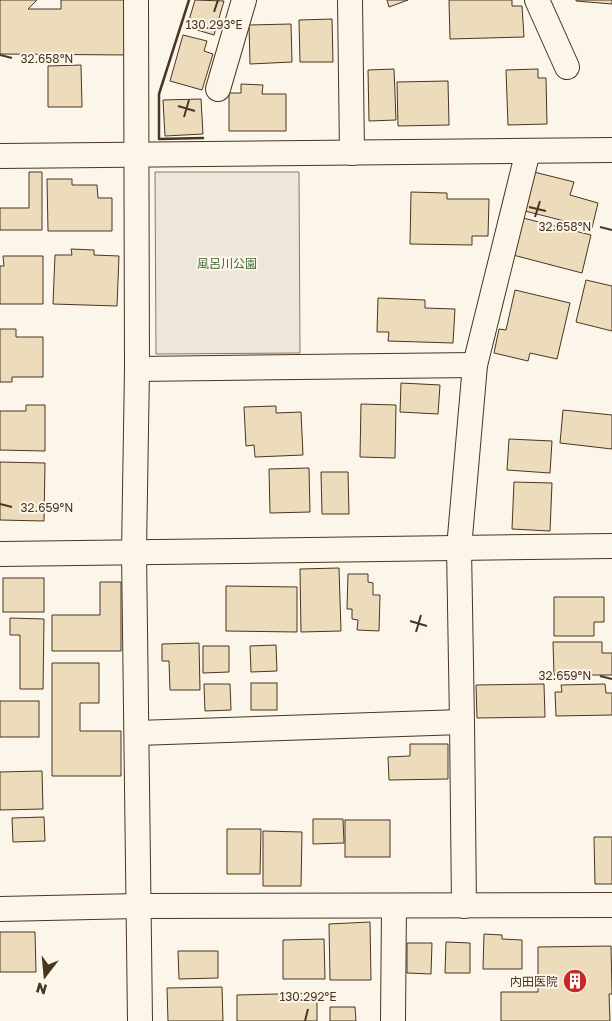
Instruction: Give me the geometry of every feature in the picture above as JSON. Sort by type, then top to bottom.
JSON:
[{"type":"street","points":[[136,0],[137,369],[134,552],[140,1021]]},
{"type":"street","points":[[218,89],[244,0]]},
{"type":"street","points":[[350,0],[352,153]]},
{"type":"street","points":[[537,0],[567,67]]},
{"type":"street","points":[[0,156],[612,150]]},
{"type":"street","points":[[464,906],[459,548],[475,365],[528,151]]},
{"type":"street","points":[[137,369],[475,365]]},
{"type":"street","points":[[0,554],[612,546]]},
{"type":"street","points":[[137,733],[462,722]]},
{"type":"street","points":[[0,909],[138,906],[612,905]]},
{"type":"street","points":[[393,1021],[394,906]]},
{"type":"green space","name":"風呂川公園","points":[[155,172],[299,172],[300,353],[156,354]]},
{"type":"building","points":[[0,0],[37,0],[28,9],[61,9],[61,0],[129,0],[129,55],[0,54]]},
{"type":"building","points":[[195,0],[224,1],[214,35],[187,27]]},
{"type":"building","points":[[387,0],[408,0],[389,7]]},
{"type":"building","points":[[449,0],[512,0],[512,6],[522,6],[524,37],[450,39]]},
{"type":"building","points":[[612,0],[612,4],[576,1]]},
{"type":"building","points":[[332,19],[333,62],[300,62],[299,20]]},
{"type":"building","points":[[291,24],[292,62],[250,64],[249,25]]},
{"type":"building","points":[[183,35],[207,41],[204,51],[213,54],[202,90],[170,81]]},
{"type":"building","points":[[81,65],[82,107],[48,107],[48,66]]},
{"type":"building","points":[[394,69],[396,120],[369,121],[368,70]]},
{"type":"building","points":[[538,69],[538,78],[546,78],[547,124],[508,125],[506,70]]},
{"type":"building","points":[[448,81],[449,125],[398,126],[397,82]]},
{"type":"building","points":[[241,84],[263,85],[262,94],[286,94],[286,131],[229,131],[229,93],[241,93]]},
{"type":"building","points":[[201,99],[203,134],[165,136],[163,100]]},
{"type":"building","points":[[29,172],[42,172],[42,230],[0,230],[0,208],[29,208]]},
{"type":"building","points":[[534,172],[574,182],[570,195],[598,203],[592,228],[525,211]]},
{"type":"building","points":[[47,179],[72,179],[72,185],[97,185],[98,198],[112,198],[112,231],[48,231]]},
{"type":"building","points":[[411,192],[447,193],[447,199],[489,199],[488,236],[472,236],[472,245],[410,244]]},
{"type":"building","points":[[523,218],[591,235],[582,273],[513,255]]},
{"type":"building","points":[[71,249],[94,250],[94,255],[119,256],[117,306],[53,304],[55,255],[72,255]]},
{"type":"building","points":[[3,256],[43,256],[43,304],[0,304],[0,266],[4,266]]},
{"type":"building","points":[[586,280],[612,286],[612,331],[576,322]]},
{"type":"building","points":[[515,290],[570,303],[557,359],[530,353],[528,361],[494,353],[499,329],[506,330]]},
{"type":"building","points":[[378,298],[425,300],[425,308],[455,309],[453,343],[388,341],[389,332],[377,332]]},
{"type":"building","points":[[0,329],[16,329],[16,337],[43,337],[43,377],[12,377],[12,382],[0,382]]},
{"type":"building","points":[[401,383],[440,385],[438,414],[400,412]]},
{"type":"building","points":[[361,404],[396,405],[395,458],[360,457]]},
{"type":"building","points":[[26,405],[45,405],[45,451],[0,450],[0,411],[26,411]]},
{"type":"building","points":[[276,406],[276,413],[301,412],[303,455],[255,457],[254,445],[246,446],[244,407]]},
{"type":"building","points":[[563,410],[612,415],[612,449],[560,443]]},
{"type":"building","points":[[509,439],[552,441],[550,473],[507,470]]},
{"type":"building","points":[[0,462],[45,463],[44,521],[0,520]]},
{"type":"building","points":[[309,468],[310,512],[270,513],[269,469]]},
{"type":"building","points":[[321,472],[348,472],[349,514],[322,514]]},
{"type":"building","points":[[514,482],[552,483],[550,531],[512,529]]},
{"type":"building","points":[[339,568],[341,631],[301,632],[300,569]]},
{"type":"building","points":[[348,574],[368,574],[368,582],[373,583],[373,595],[380,595],[379,631],[357,630],[358,620],[352,619],[352,609],[347,609]]},
{"type":"building","points":[[3,578],[44,578],[44,612],[3,612]]},
{"type":"building","points":[[100,582],[121,582],[121,651],[52,651],[52,615],[100,615]]},
{"type":"building","points":[[226,586],[297,587],[297,632],[226,631]]},
{"type":"building","points":[[554,597],[604,597],[604,622],[594,622],[594,636],[554,636]]},
{"type":"building","points":[[10,618],[44,619],[43,689],[20,689],[20,635],[10,635]]},
{"type":"building","points":[[553,642],[602,642],[602,653],[612,653],[612,675],[554,675]]},
{"type":"building","points":[[199,643],[200,690],[170,690],[169,661],[162,661],[162,644]]},
{"type":"building","points":[[276,645],[277,671],[251,672],[250,646]]},
{"type":"building","points":[[203,646],[229,646],[229,672],[203,673]]},
{"type":"building","points":[[52,663],[99,663],[99,703],[80,703],[80,731],[121,731],[121,776],[52,776]]},
{"type":"building","points":[[251,683],[277,683],[277,710],[251,710]]},
{"type":"building","points":[[204,684],[230,684],[231,710],[205,711]]},
{"type":"building","points":[[544,684],[545,717],[477,718],[476,685]]},
{"type":"building","points":[[605,684],[606,693],[612,693],[612,715],[556,716],[555,692],[562,692],[561,685]]},
{"type":"building","points":[[0,701],[39,701],[39,737],[0,737]]},
{"type":"building","points":[[410,744],[448,744],[448,779],[389,780],[388,757],[410,756]]},
{"type":"building","points":[[42,771],[43,809],[0,810],[0,772]]},
{"type":"building","points":[[44,817],[45,841],[13,842],[12,818]]},
{"type":"building","points":[[313,819],[343,819],[344,843],[313,844]]},
{"type":"building","points":[[345,820],[390,820],[390,857],[345,857]]},
{"type":"building","points":[[227,829],[261,829],[260,874],[227,874]]},
{"type":"building","points":[[263,831],[302,832],[301,886],[263,886]]},
{"type":"building","points":[[594,837],[612,837],[612,884],[595,884]]},
{"type":"building","points":[[370,922],[371,980],[330,980],[329,924]]},
{"type":"building","points":[[0,932],[35,932],[36,972],[0,972]]},
{"type":"building","points":[[484,934],[502,935],[502,939],[522,940],[522,969],[483,969]]},
{"type":"building","points":[[324,939],[325,979],[283,979],[283,940]]},
{"type":"building","points":[[446,942],[470,943],[470,973],[445,973]]},
{"type":"building","points":[[407,943],[432,943],[431,974],[407,973]]},
{"type":"building","name":"内田医院","points":[[611,946],[612,994],[609,994],[610,1021],[501,1021],[501,992],[538,992],[538,947]]},
{"type":"building","points":[[178,951],[218,951],[218,978],[179,979]]},
{"type":"building","points":[[222,987],[223,1021],[168,1021],[167,988]]},
{"type":"building","points":[[317,993],[317,1021],[237,1021],[237,995]]},
{"type":"building","points":[[330,1007],[355,1007],[356,1021],[330,1021]]},
{"type":"wall","points":[[189,0],[159,94],[159,139],[203,138]]},
{"type":"place","name":"内田医院","points":[[575,981]]}]
